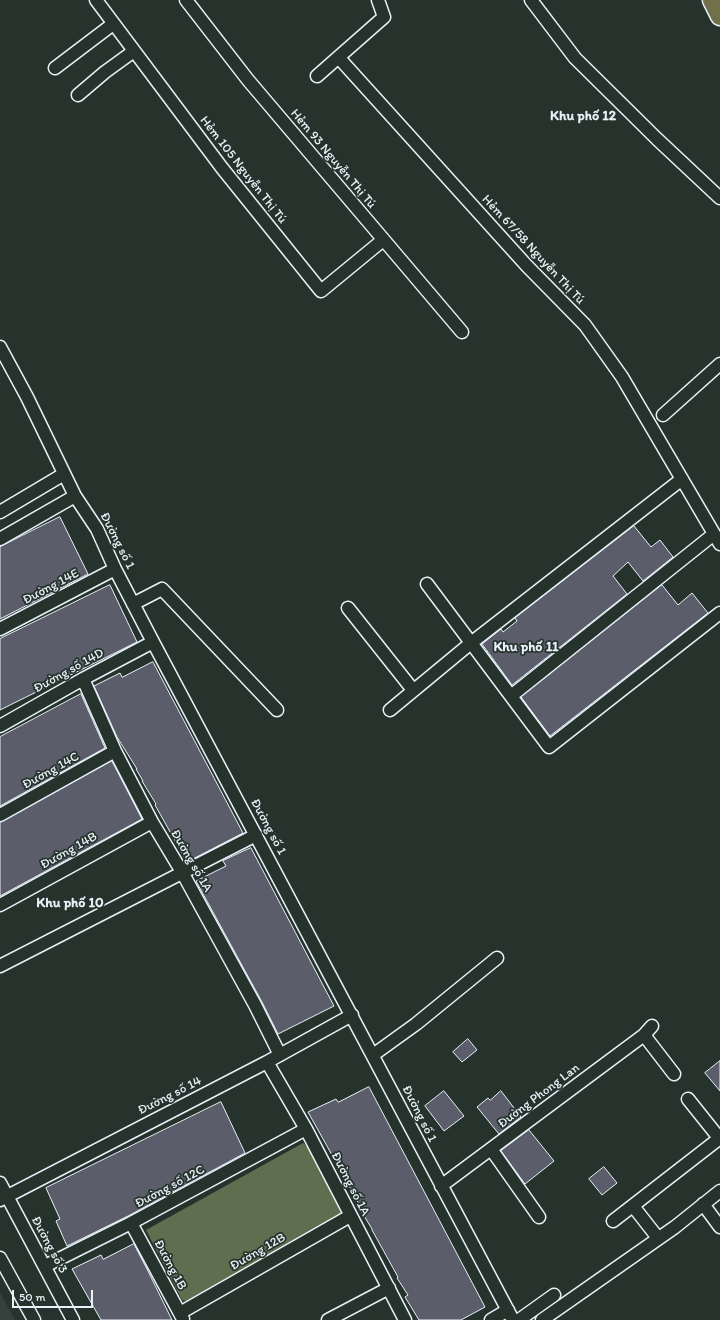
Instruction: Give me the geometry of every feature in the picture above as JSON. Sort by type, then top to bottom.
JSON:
[{"type":"highway","points":[[712,0],[720,16]]},
{"type":"street","name":"Hẻm 105 Nguyễn Thị Tú","points":[[96,0],[222,168],[321,291],[383,240]]},
{"type":"street","name":"Hẻm 93 Nguyễn Thị Tú","points":[[186,0],[248,80],[462,332]]},
{"type":"street","points":[[317,76],[384,17],[378,0]]},
{"type":"street","points":[[531,0],[575,58],[657,139],[720,198]]},
{"type":"street","points":[[55,68],[114,24]]},
{"type":"street","points":[[78,95],[105,72],[134,51]]},
{"type":"street","name":"Hẻm 67/58 Nguyễn Thị Tú","points":[[339,58],[527,266],[584,325],[622,377],[717,539]]},
{"type":"street","name":"Đường số 1","points":[[0,347],[75,496],[97,529],[133,604],[373,1054],[510,1315]]},
{"type":"street","points":[[663,414],[720,364]]},
{"type":"street","points":[[0,512],[64,474]]},
{"type":"street","points":[[390,710],[471,644],[682,479]]},
{"type":"street","points":[[0,539],[75,496]]},
{"type":"street","points":[[511,696],[717,539]]},
{"type":"street","name":"Đường 14E","points":[[0,629],[115,569]]},
{"type":"street","points":[[427,584],[549,747],[720,613]]},
{"type":"street","points":[[133,604],[162,589],[277,710]]},
{"type":"street","points":[[348,608],[413,690]]},
{"type":"street","name":"Đường số 14D","points":[[0,726],[83,679],[153,642]]},
{"type":"street","name":"Đường số 1A","points":[[83,679],[115,751],[152,822],[182,872],[255,1005],[280,1055]]},
{"type":"street","name":"Đường 14C","points":[[0,815],[115,751]]},
{"type":"street","name":"Đường 14B","points":[[0,905],[152,822]]},
{"type":"street","points":[[0,966],[256,835]]},
{"type":"street","points":[[373,1054],[416,1024],[497,958]]},
{"type":"street","name":"Đường số 14","points":[[4,1198],[267,1062],[352,1015]]},
{"type":"street","name":"Đường Phong Lan","points":[[441,1186],[648,1031],[674,1074]]},
{"type":"street","name":"Đường số 1A","points":[[267,1062],[306,1129],[350,1216],[406,1320]]},
{"type":"street","points":[[614,1221],[720,1139],[688,1099]]},
{"type":"street","name":"Đường số 12C","points":[[45,1266],[132,1223],[306,1129]]},
{"type":"street","points":[[491,1149],[539,1217]]},
{"type":"street","name":"Đường số 3","points":[[0,1183],[4,1198],[45,1266],[73,1320]]},
{"type":"street","points":[[542,1320],[675,1227],[720,1192]]},
{"type":"street","points":[[703,1204],[720,1227]]},
{"type":"street","points":[[632,1206],[658,1238]]},
{"type":"street","name":"Đường 12B","points":[[182,1316],[350,1216]]},
{"type":"street","name":"Đường 1B","points":[[132,1223],[182,1316]]},
{"type":"street","points":[[0,1258],[34,1320]]},
{"type":"street","points":[[328,1320],[389,1288]]},
{"type":"street","points":[[520,1320],[554,1295]]},
{"type":"street","points":[[491,1320],[510,1315]]},
{"type":"shaded area","points":[[0,1292],[15,1320],[0,1320]]},
{"type":"green space","points":[[303,1143],[308,1147],[344,1212],[338,1219],[189,1302],[182,1300],[146,1230]]},
{"type":"building","points":[[60,517],[88,574],[0,619],[0,547]]},
{"type":"building","points":[[634,526],[651,547],[660,540],[673,557],[643,581],[628,562],[613,576],[627,594],[512,685],[482,644],[501,629],[503,632],[517,621],[515,618]]},
{"type":"building","points":[[110,585],[137,642],[0,710],[0,639]]},
{"type":"building","points":[[662,585],[678,605],[692,593],[708,613],[550,736],[521,697]]},
{"type":"building","points":[[153,662],[243,833],[187,862],[142,781],[137,769],[117,737],[94,686],[120,673],[122,677]]},
{"type":"building","points":[[81,694],[105,748],[0,806],[0,737]]},
{"type":"building","points":[[112,761],[142,819],[0,896],[0,822]]},
{"type":"building","points":[[251,848],[334,1006],[278,1034],[196,881],[226,866],[223,861]]},
{"type":"building","points":[[468,1039],[477,1050],[462,1062],[453,1052]]},
{"type":"building","points":[[720,1061],[720,1091],[705,1073]]},
{"type":"building","points":[[369,1087],[485,1307],[461,1320],[419,1320],[405,1297],[408,1295],[397,1278],[398,1277],[372,1229],[358,1206],[360,1206],[308,1112],[336,1099],[338,1102]]},
{"type":"building","points":[[444,1091],[464,1116],[444,1131],[425,1106]]},
{"type":"building","points":[[501,1091],[521,1117],[499,1134],[477,1107],[488,1098],[490,1100]]},
{"type":"building","points":[[221,1102],[245,1153],[128,1216],[67,1246],[56,1221],[60,1219],[46,1188]]},
{"type":"building","points":[[529,1130],[554,1161],[525,1184],[501,1151]]},
{"type":"building","points":[[604,1167],[617,1183],[602,1195],[589,1179]]},
{"type":"building","points":[[134,1244],[172,1320],[101,1320],[72,1269],[101,1255],[103,1259]]},
{"type":"district","name":"Khu phố 12","points":[[583,116]]},
{"type":"district","name":"Khu phố 11","points":[[526,647]]},
{"type":"district","name":"Khu phố 10","points":[[70,903]]}]
